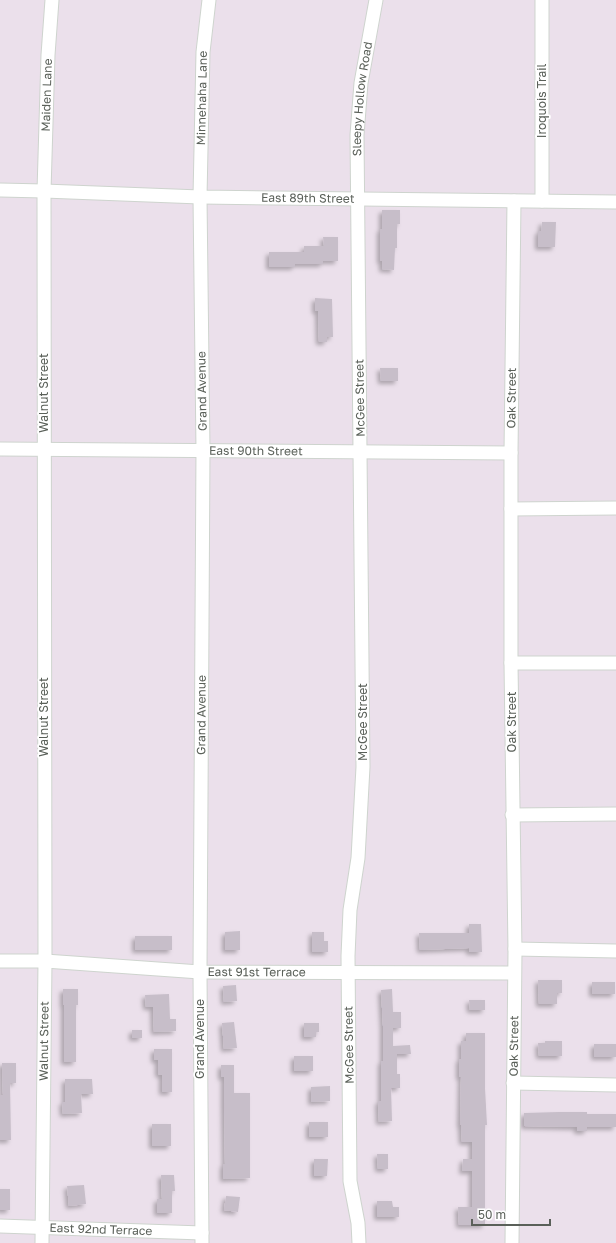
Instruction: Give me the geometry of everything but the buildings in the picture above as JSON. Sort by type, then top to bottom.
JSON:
[{"type":"street","name":"Maiden Lane","points":[[44,191],[48,56],[52,0]]},
{"type":"street","name":"Minnehaha Lane","points":[[200,197],[203,52],[209,0]]},
{"type":"street","name":"Sleepy Hollow Road","points":[[357,199],[357,135],[360,83],[376,0]]},
{"type":"street","name":"Iroquois Trail","points":[[542,0],[542,201]]},
{"type":"street","name":"East 89th Street","points":[[0,190],[200,197],[616,202]]},
{"type":"street","name":"Walnut Street","points":[[42,1243],[45,961],[44,191]]},
{"type":"street","name":"Grand Avenue","points":[[200,197],[203,450],[200,972],[202,1238]]},
{"type":"street","name":"McGee Street","points":[[357,199],[361,452],[363,767],[358,858],[350,910],[348,973],[350,1181],[358,1223],[359,1243]]},
{"type":"street","name":"Oak Street","points":[[512,1243],[515,949],[512,815],[511,454],[514,201]]},
{"type":"street","name":"East 90th Street","points":[[0,449],[511,454]]},
{"type":"street","points":[[511,509],[616,508]]},
{"type":"street","points":[[511,663],[616,663]]},
{"type":"street","points":[[512,815],[616,814]]},
{"type":"street","points":[[515,949],[616,951]]},
{"type":"street","name":"East 91st Terrace","points":[[0,961],[45,961],[200,972],[514,973]]},
{"type":"street","points":[[513,1083],[616,1086]]},
{"type":"street","name":"East 92nd Terrace","points":[[0,1226],[42,1227],[202,1238]]}]
